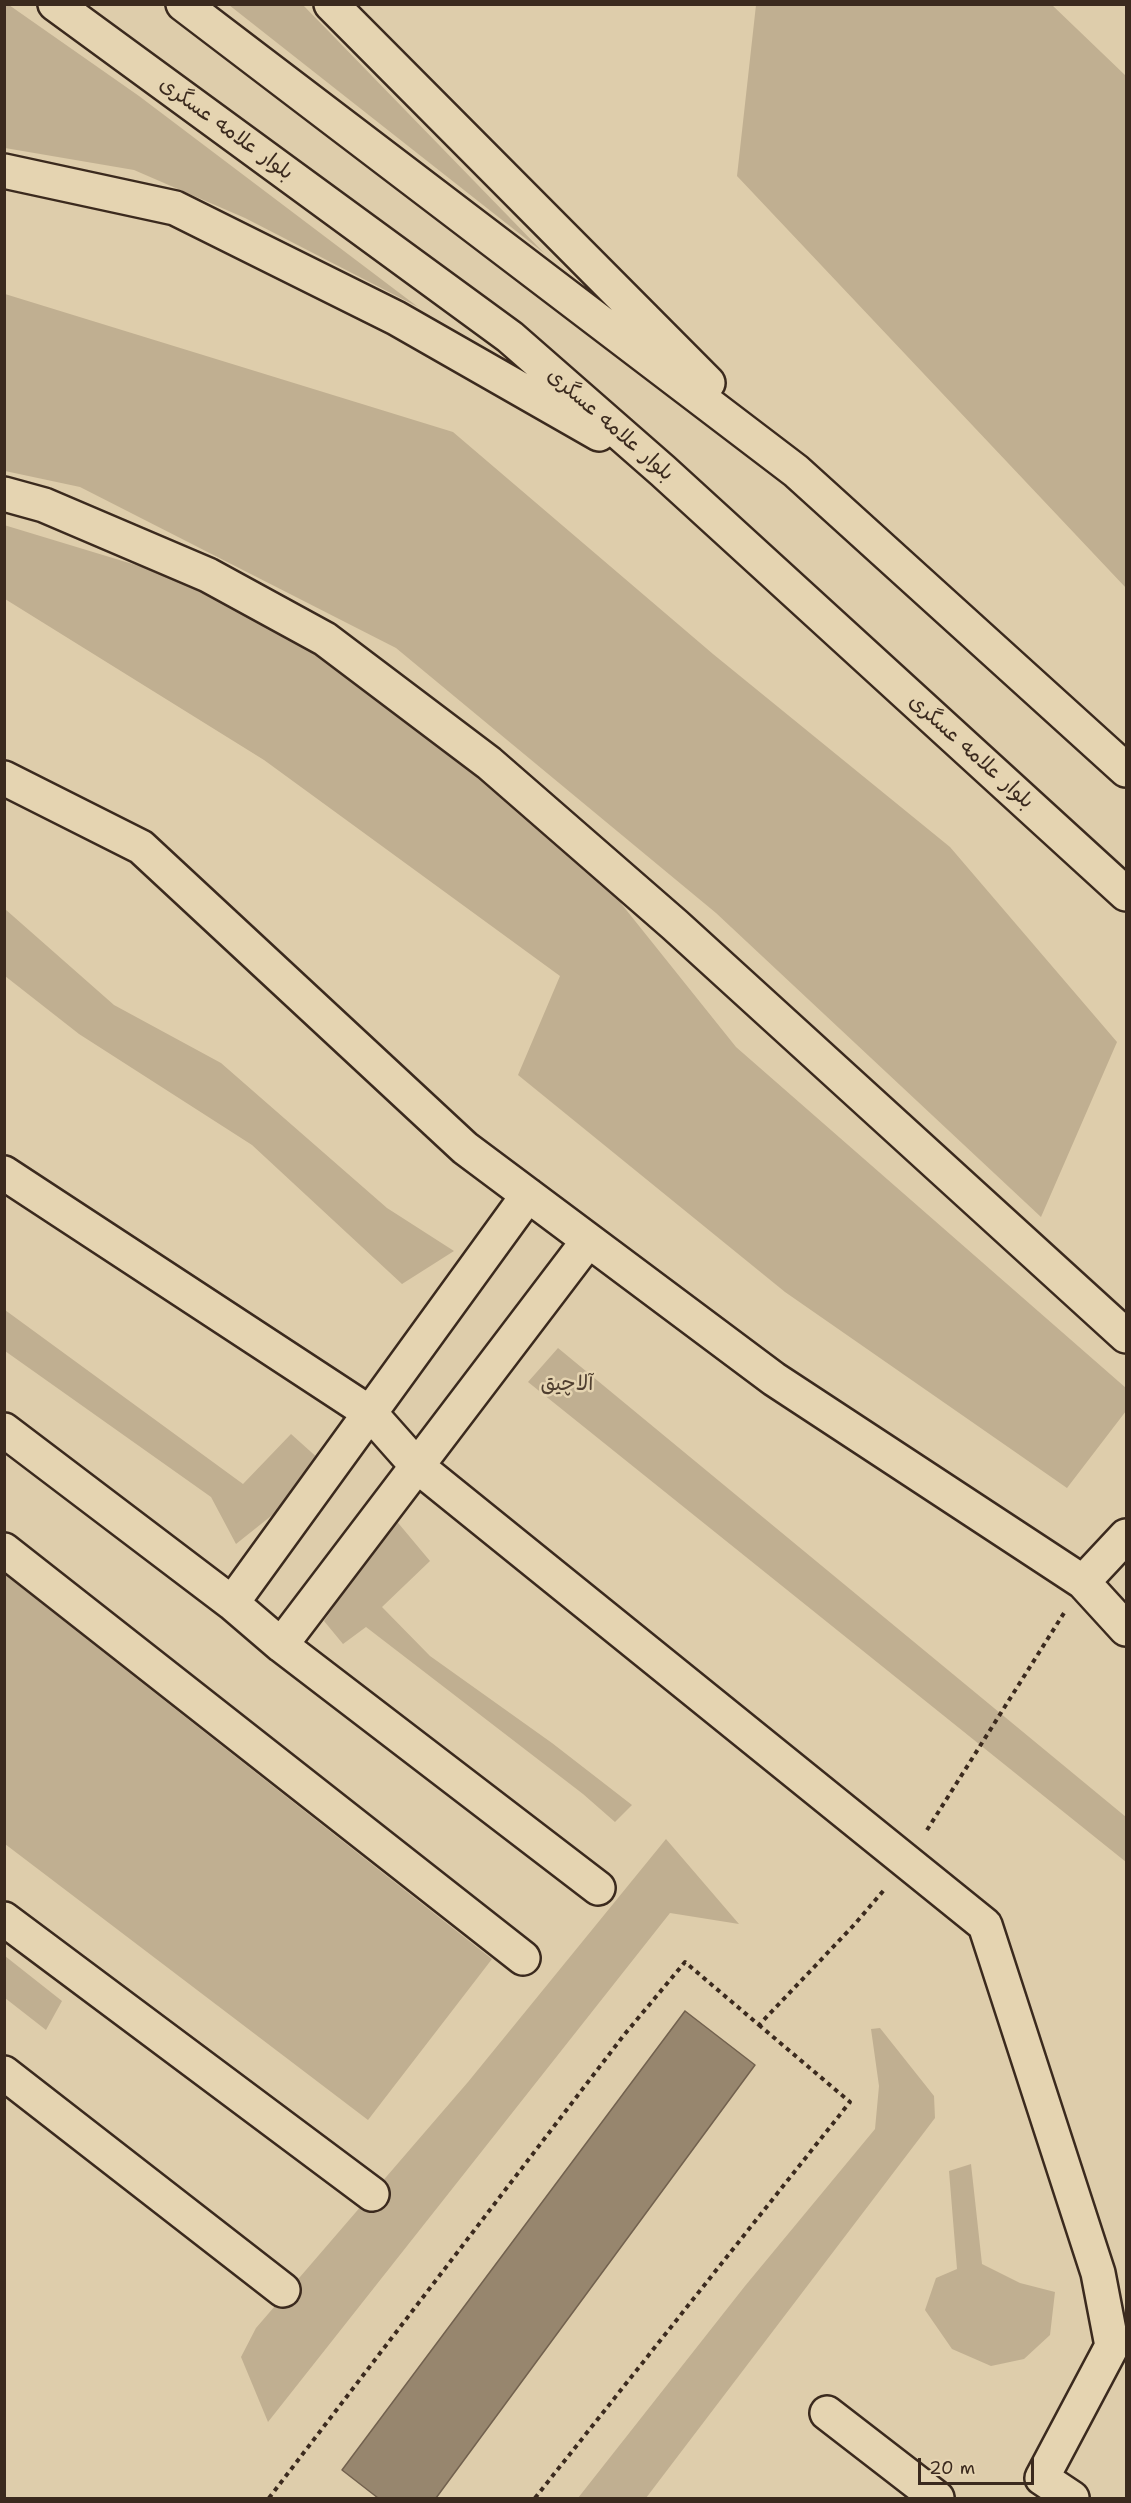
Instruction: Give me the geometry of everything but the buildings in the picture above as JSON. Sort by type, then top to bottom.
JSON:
[{"type":"main road","name":"بلوار علامه عسگری","points":[[55,4],[510,337],[663,471],[1126,894]]},
{"type":"main road","points":[[183,4],[796,471]]},
{"type":"main road","points":[[331,4],[796,471],[1112,749],[1126,771]]},
{"type":"main road","points":[[4,171],[175,208],[396,318],[663,471]]},
{"type":"main road","points":[[4,494],[44,505],[208,576],[325,639],[489,763],[675,924],[1126,1336]]},
{"type":"main road","points":[[4,778],[141,847],[465,1148],[774,1379],[1083,1582],[1126,1629]]},
{"type":"main road","points":[[4,1173],[370,1413],[417,1466],[985,1925],[1098,2273],[1112,2346],[1042,2478],[1072,2499]]},
{"type":"main road","points":[[232,1603],[528,1195]]},
{"type":"main road","points":[[281,1645],[588,1241]]},
{"type":"main road","points":[[4,1430],[232,1603],[281,1645],[597,1888]]},
{"type":"main road","points":[[1083,1582],[1126,1536]]},
{"type":"main road","points":[[4,1550],[524,1958]]},
{"type":"main road","points":[[4,1919],[372,2194]]},
{"type":"main road","points":[[4,2073],[283,2290]]},
{"type":"main road","points":[[826,2413],[937,2499]]},
{"type":"path","points":[[759,2025],[854,1925],[907,1862],[1083,1582]]},
{"type":"path","points":[[269,2499],[616,2044],[685,1962],[850,2102],[536,2499]]},
{"type":"green space","points":[[4,5],[9,5],[139,96],[418,307],[245,218],[134,170],[5,148]]},
{"type":"green space","points":[[229,5],[303,5],[544,253]]},
{"type":"green space","points":[[756,5],[1052,5],[1126,76],[1126,588],[737,176]]},
{"type":"green space","points":[[5,294],[453,432],[713,654],[950,847],[1117,1042],[1041,1217],[716,913],[396,648],[80,487],[5,471]]},
{"type":"green space","points":[[4,525],[271,606],[567,836],[736,1047],[1126,1388],[1126,1411],[1067,1488],[785,1292],[518,1075],[560,976],[264,760],[5,599]]},
{"type":"green space","points":[[5,909],[114,1005],[221,1063],[387,1208],[454,1251],[402,1284],[252,1145],[79,1034],[5,976]]},
{"type":"green space","points":[[5,1310],[243,1484],[291,1434],[330,1469],[236,1544],[211,1497],[5,1351]]},
{"type":"green space","name":"آلاچیق","points":[[558,1348],[1126,1817],[1126,1862],[528,1382]]},
{"type":"green space","points":[[394,1518],[430,1561],[382,1607],[430,1656],[552,1743],[632,1805],[615,1822],[583,1794],[366,1627],[343,1644],[324,1621]]},
{"type":"green space","points":[[4,1574],[492,1959],[368,2120],[5,1844]]},
{"type":"green space","points":[[666,1839],[739,1924],[670,1913],[268,2422],[241,2357],[256,2328],[468,2082]]},
{"type":"green space","points":[[5,1956],[62,2001],[46,2030],[5,1998]]},
{"type":"green space","points":[[880,2028],[934,2096],[935,2118],[646,2498],[578,2498],[745,2286],[875,2129],[879,2086],[871,2029]]},
{"type":"green space","points":[[971,2164],[982,2264],[1020,2283],[1055,2292],[1050,2335],[1024,2359],[991,2366],[952,2349],[925,2310],[936,2278],[957,2269],[949,2171]]},
{"type":"shaded area","points":[[685,2011],[755,2065],[436,2498],[378,2498],[342,2470]]}]
